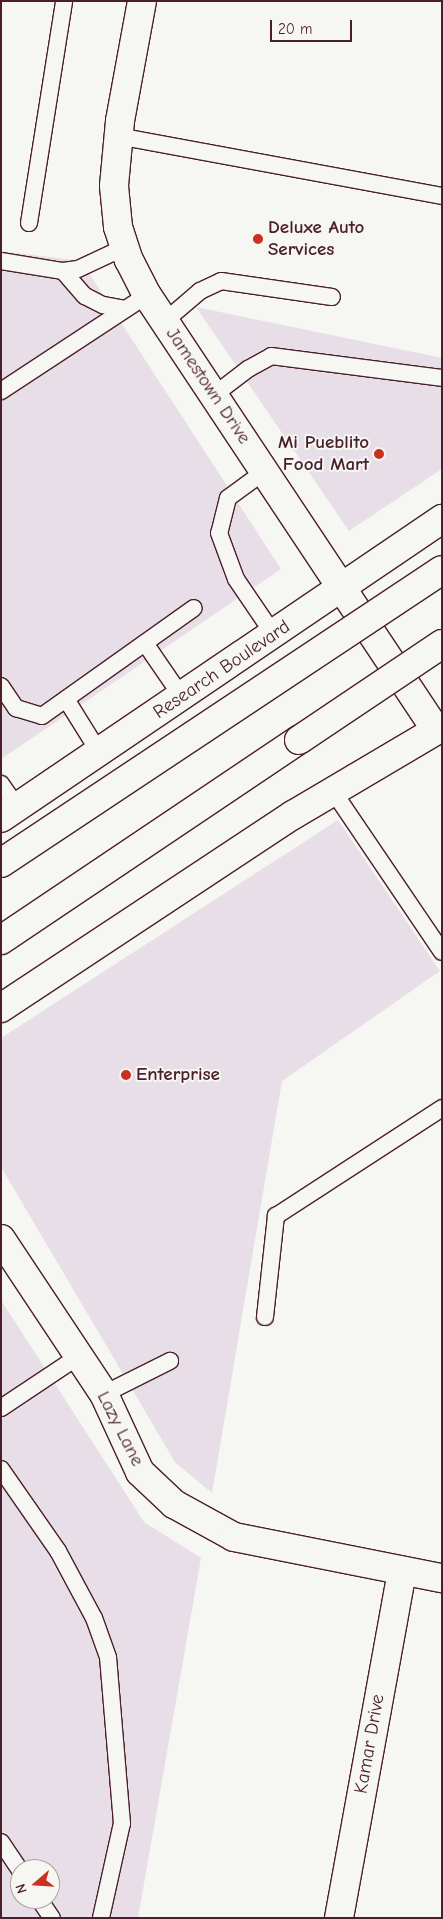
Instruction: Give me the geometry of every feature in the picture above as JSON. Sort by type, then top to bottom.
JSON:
[{"type":"main road","name":"Jamestown Drive","points":[[142,1],[118,136],[114,186],[118,227],[125,247],[147,295],[368,627],[439,728]]},
{"type":"main road","name":"Research Boulevard","points":[[9,813],[274,636],[442,519]]},
{"type":"main road","points":[[1,863],[442,570]]},
{"type":"main road","points":[[303,616],[339,613],[368,627]]},
{"type":"main road","points":[[1,940],[442,644]]},
{"type":"main road","points":[[1,1008],[333,792],[439,728]]},
{"type":"main road","name":"Lazy Lane","points":[[1,1239],[104,1394],[140,1472],[174,1504],[234,1536],[442,1578]]},
{"type":"main road","name":"Kamar Drive","points":[[339,1918],[402,1570]]},
{"type":"lane","points":[[29,223],[64,1]]},
{"type":"lane","points":[[118,136],[442,196]]},
{"type":"lane","points":[[1,260],[63,271],[78,269],[125,247]]},
{"type":"lane","points":[[63,271],[85,296],[102,305],[125,309]]},
{"type":"lane","points":[[165,321],[200,291],[221,281],[332,297]]},
{"type":"lane","points":[[1,391],[147,295]]},
{"type":"lane","points":[[214,395],[248,369],[272,356],[442,378]]},
{"type":"lane","points":[[265,471],[228,498],[218,533],[236,579],[274,636]]},
{"type":"lane","points":[[1,686],[16,708],[30,714],[42,716],[194,608]]},
{"type":"lane","points":[[145,643],[182,697]]},
{"type":"lane","points":[[66,699],[99,752]]},
{"type":"lane","points":[[1,784],[9,813]]},
{"type":"lane","points":[[333,792],[442,952]]},
{"type":"lane","points":[[265,1317],[276,1216],[442,1108]]},
{"type":"lane","points":[[1,1408],[78,1356]]},
{"type":"lane","points":[[104,1394],[170,1361]]},
{"type":"lane","points":[[1,1469],[62,1557],[94,1618],[108,1657],[122,1823],[101,1918]]},
{"type":"lane","points":[[1,1842],[13,1859]]},
{"type":"shaded area","points":[[1,251],[81,261],[281,569],[1,759]]},
{"type":"shaded area","points":[[196,307],[442,358],[442,469],[349,531]]},
{"type":"shaded area","points":[[338,820],[440,971],[282,1081],[212,1493],[175,1462],[1,1167],[1,1038]]},
{"type":"shaded area","points":[[1,1300],[144,1522],[201,1558],[138,1918],[1,1918]]},
{"type":"place","name":"Deluxe Auto Services","points":[[258,239]]},
{"type":"place","name":"Mi Pueblito Food Mart","points":[[379,454]]},
{"type":"place","name":"Enterprise","points":[[126,1075]]}]
